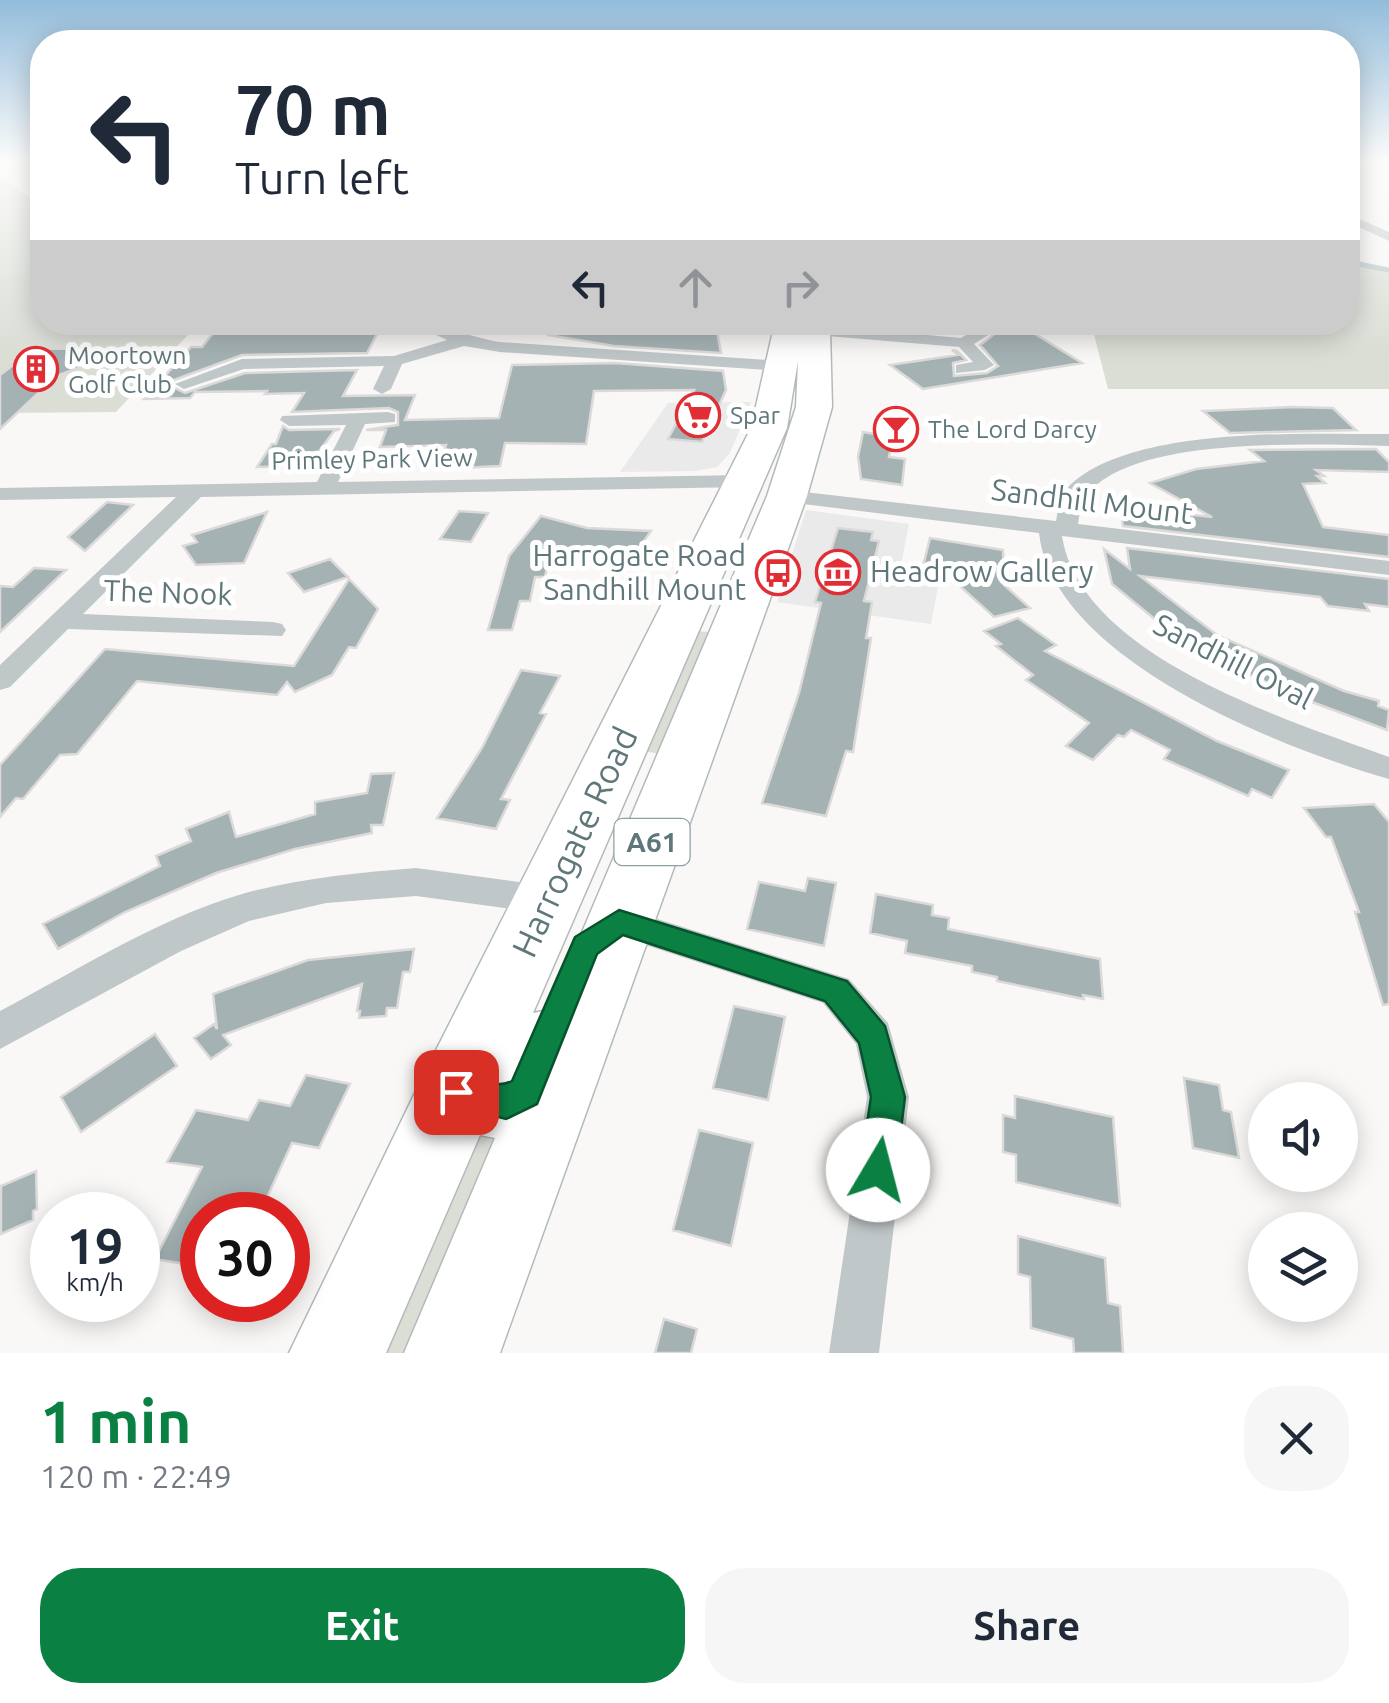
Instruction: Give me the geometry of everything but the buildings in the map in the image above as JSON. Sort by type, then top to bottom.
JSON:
[{"type":"highway","name":"Harrogate Road","points":[[452,1353],[680,774],[767,506],[804,351]]},
{"type":"highway","name":"Harrogate Road","points":[[337,1353],[684,607],[767,506]]},
{"type":"highway","points":[[549,900],[579,882],[630,773],[646,769],[680,774]]},
{"type":"highway","points":[[456,1092],[506,1103],[524,1093],[585,946],[619,922]]},
{"type":"street","points":[[1363,225],[1389,237]]},
{"type":"street","points":[[448,335],[463,341],[606,356],[804,351],[923,335]]},
{"type":"street","points":[[980,335],[985,365]]},
{"type":"street","points":[[184,384],[242,364],[395,361],[463,341]]},
{"type":"street","points":[[962,368],[1010,360]]},
{"type":"street","points":[[382,389],[395,361]]},
{"type":"street","points":[[289,420],[388,418]]},
{"type":"street","points":[[325,488],[358,419]]},
{"type":"street","points":[[1058,528],[1070,496],[1088,480],[1118,464],[1153,453],[1250,442],[1389,440]]},
{"type":"street","name":"Primley Park View","points":[[0,494],[325,488],[767,506]]},
{"type":"street","points":[[0,682],[196,490]]},
{"type":"street","name":"Sandhill Mount","points":[[767,506],[1058,528],[1389,568]]},
{"type":"street","name":"Sandhill Oval","points":[[1058,528],[1062,577],[1082,604],[1138,654],[1238,708],[1389,768]]},
{"type":"street","name":"The Nook","points":[[61,620],[273,630]]},
{"type":"street","points":[[0,1031],[168,940],[242,908],[326,889],[416,882],[549,900]]},
{"type":"street","points":[[619,922],[836,991],[874,1036],[888,1097],[854,1353]]},
{"type":"shaded area","name":"Moortown Golf Club","points":[[0,225],[30,225],[30,335],[188,335],[116,412],[0,413]]},
{"type":"shaded area","points":[[1360,261],[1389,271],[1389,389],[1108,389],[1094,335],[1360,335]]},
{"type":"shaded area","points":[[751,402],[730,453],[717,467],[620,472],[668,403]]},
{"type":"shaded area","points":[[806,510],[909,524],[899,574],[939,581],[931,624],[777,602]]},
{"type":"shaded area","points":[[688,630],[718,633],[670,755],[635,750]]},
{"type":"shaded area","points":[[465,1130],[512,1137],[420,1353],[367,1353]]},
{"type":"waterway","points":[[1360,264],[1389,270]]},
{"type":"place","name":"Moortown Golf Club","points":[[36,369]]},
{"type":"place","name":"Spar","points":[[698,415]]},
{"type":"place","name":"The Lord Darcy","points":[[896,429]]},
{"type":"place","name":"Headrow Gallery","points":[[838,572]]},
{"type":"place","name":"Harrogate Road Sandhill Mount","points":[[778,573]]},
{"type":"route","points":[[456,1092],[506,1103],[524,1093],[585,946],[619,922],[836,991],[874,1036],[888,1097],[878,1170]]}]
